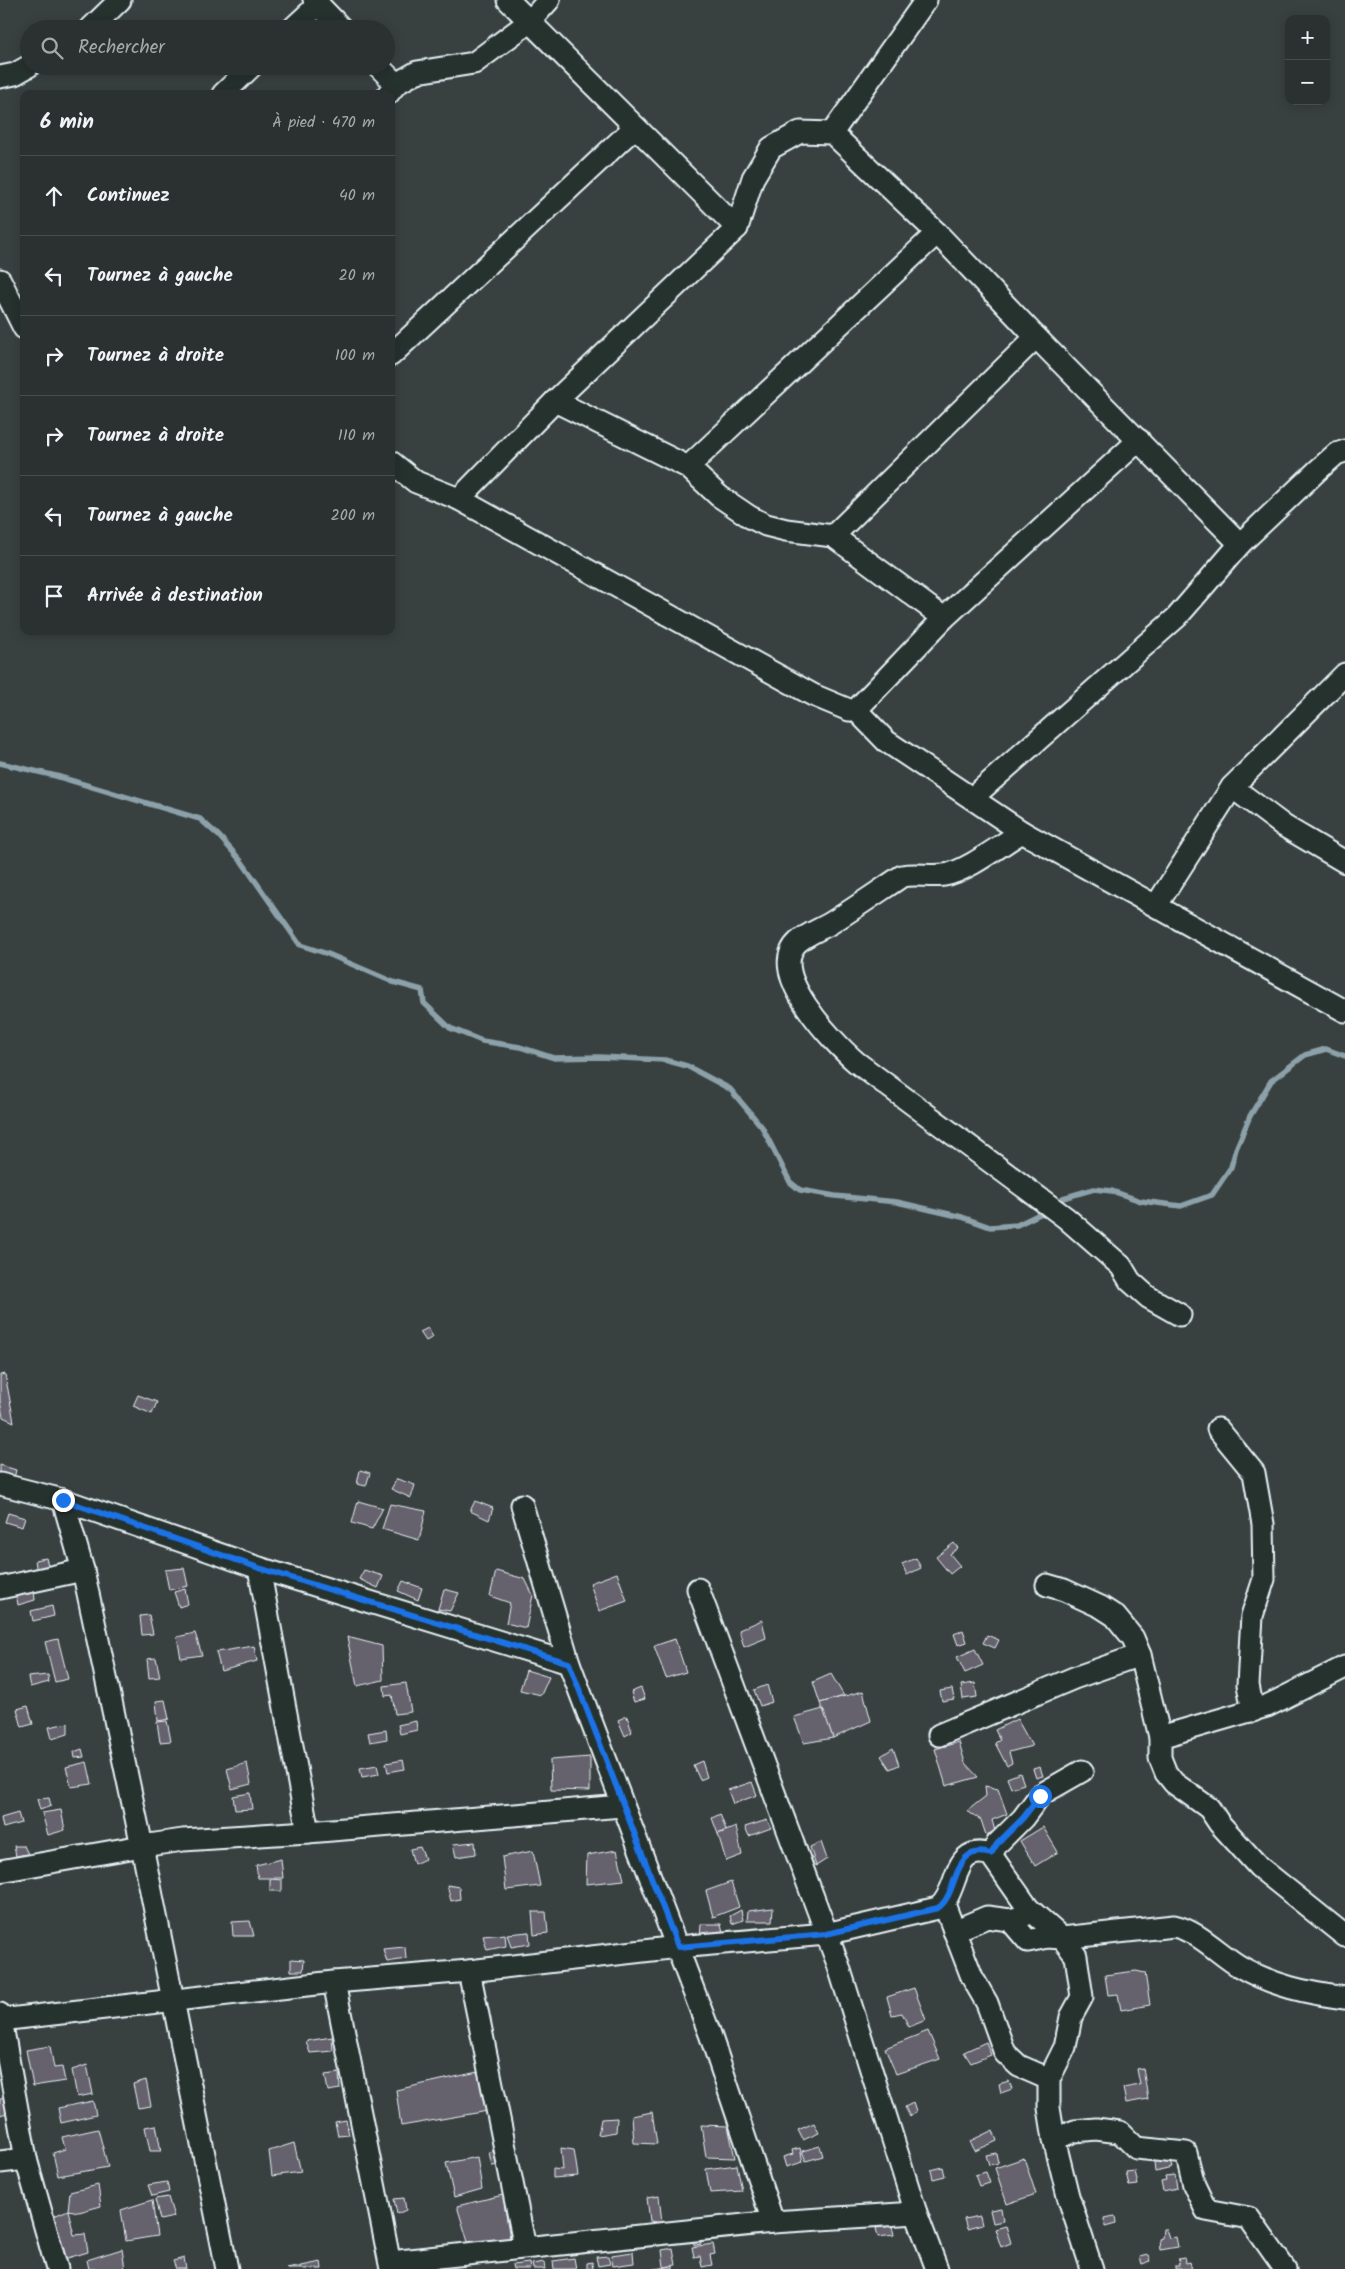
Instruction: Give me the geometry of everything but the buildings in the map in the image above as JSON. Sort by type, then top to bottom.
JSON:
[{"type":"street","points":[[99,20],[120,0]]},
{"type":"street","points":[[508,0],[737,228]]},
{"type":"street","points":[[383,75],[392,89],[418,72],[474,63],[529,22],[549,0]]},
{"type":"street","points":[[832,133],[926,0]]},
{"type":"street","points":[[300,20],[317,1],[334,20]]},
{"type":"street","points":[[0,77],[20,71]]},
{"type":"street","points":[[227,90],[243,75]]},
{"type":"street","points":[[395,351],[635,127]]},
{"type":"street","points":[[459,499],[556,401],[737,228],[753,178],[771,148],[800,132],[832,133],[937,233],[1036,337],[1240,544]]},
{"type":"street","points":[[688,467],[937,233]]},
{"type":"street","points":[[0,280],[20,320]]},
{"type":"street","points":[[833,536],[1036,337]]},
{"type":"street","points":[[556,401],[688,467],[719,496],[750,517],[766,525],[786,530],[833,536],[944,618]]},
{"type":"street","points":[[856,710],[944,618],[1139,440]]},
{"type":"street","points":[[972,798],[1176,617],[1240,544],[1318,470],[1336,454],[1345,450]]},
{"type":"street","points":[[395,465],[416,482],[459,499],[813,695],[836,706],[856,710],[886,741],[1022,832],[1345,1011]]},
{"type":"street","points":[[1156,906],[1232,787],[1345,674]]},
{"type":"street","points":[[1232,787],[1284,826],[1345,862]]},
{"type":"street","points":[[1022,832],[959,871],[945,875],[915,873],[902,876],[830,924],[797,942],[789,959],[791,976],[801,998],[836,1044],[856,1062],[1066,1218],[1121,1266],[1130,1281],[1148,1297],[1180,1315]]},
{"type":"street","points":[[1218,1429],[1254,1473],[1264,1524],[1264,1579],[1252,1616],[1248,1686],[1253,1711]]},
{"type":"street","points":[[0,1484],[63,1500],[259,1568],[569,1663]]},
{"type":"street","points":[[63,1500],[84,1570],[142,1846],[227,2269]]},
{"type":"street","points":[[522,1505],[569,1663],[622,1806],[678,1947],[713,2043],[773,2222]]},
{"type":"street","points":[[259,1568],[308,1832]]},
{"type":"street","points":[[0,1588],[84,1570]]},
{"type":"street","points":[[1047,1585],[1101,1607],[1115,1616],[1132,1638],[1140,1655],[1160,1737],[1160,1758],[1166,1774],[1174,1783],[1209,1808],[1219,1823],[1259,1867],[1345,1936]]},
{"type":"street","points":[[698,1588],[838,1964],[916,2213],[936,2269]]},
{"type":"street","points":[[939,1735],[1074,1678],[1140,1655]]},
{"type":"street","points":[[1160,1737],[1253,1711],[1345,1667]]},
{"type":"street","points":[[991,1854],[997,1844],[1023,1818],[1040,1796],[1082,1771]]},
{"type":"street","points":[[0,1872],[184,1840],[308,1832],[622,1806]]},
{"type":"street","points":[[57,2269],[26,2159],[0,2018],[334,1982],[469,1971],[678,1947],[826,1934],[938,1908],[948,1898],[962,1860],[972,1854],[982,1852],[991,1854],[1028,1908],[1062,1938],[1076,1956],[1082,1997],[1071,2017],[1065,2048],[1049,2079],[1054,2139],[1068,2196],[1092,2269]]},
{"type":"street","points":[[944,1904],[972,1977],[987,2004],[1004,2053],[1019,2066],[1049,2079]]},
{"type":"street","points":[[954,1931],[987,1917],[1010,1920],[1034,1914]]},
{"type":"street","points":[[1010,1920],[1028,1941],[1047,1937],[1062,1938],[1174,1926],[1186,1930],[1241,1967],[1271,1982],[1300,1992],[1345,1998]]},
{"type":"street","points":[[469,1971],[525,2248]]},
{"type":"street","points":[[334,1982],[391,2265],[525,2248],[773,2222],[916,2213]]},
{"type":"street","points":[[1054,2139],[1075,2131],[1096,2129],[1120,2132],[1136,2148],[1186,2153],[1194,2185],[1206,2210],[1249,2218],[1285,2269]]},
{"type":"street","points":[[0,2162],[26,2159]]},
{"type":"waterway","points":[[0,763],[56,776],[200,819],[219,836],[242,862],[300,945],[328,954],[393,982],[422,990],[424,1003],[450,1028],[482,1041],[520,1047],[554,1058],[599,1057],[665,1060],[687,1066],[730,1089],[762,1127],[790,1182],[800,1190],[835,1196],[897,1202],[962,1217],[990,1227],[1017,1225],[1048,1210]]},
{"type":"waterway","points":[[1056,1204],[1063,1198],[1094,1189],[1112,1191],[1141,1201],[1181,1206],[1212,1195],[1231,1167],[1236,1149],[1250,1116],[1271,1081],[1305,1055],[1326,1049],[1345,1056]]},
{"type":"route","points":[[63,1500],[259,1568],[569,1663],[622,1806],[678,1947],[826,1934],[938,1908],[948,1898],[962,1860],[972,1854],[982,1852],[991,1854],[997,1844],[1023,1818],[1040,1796]]}]
